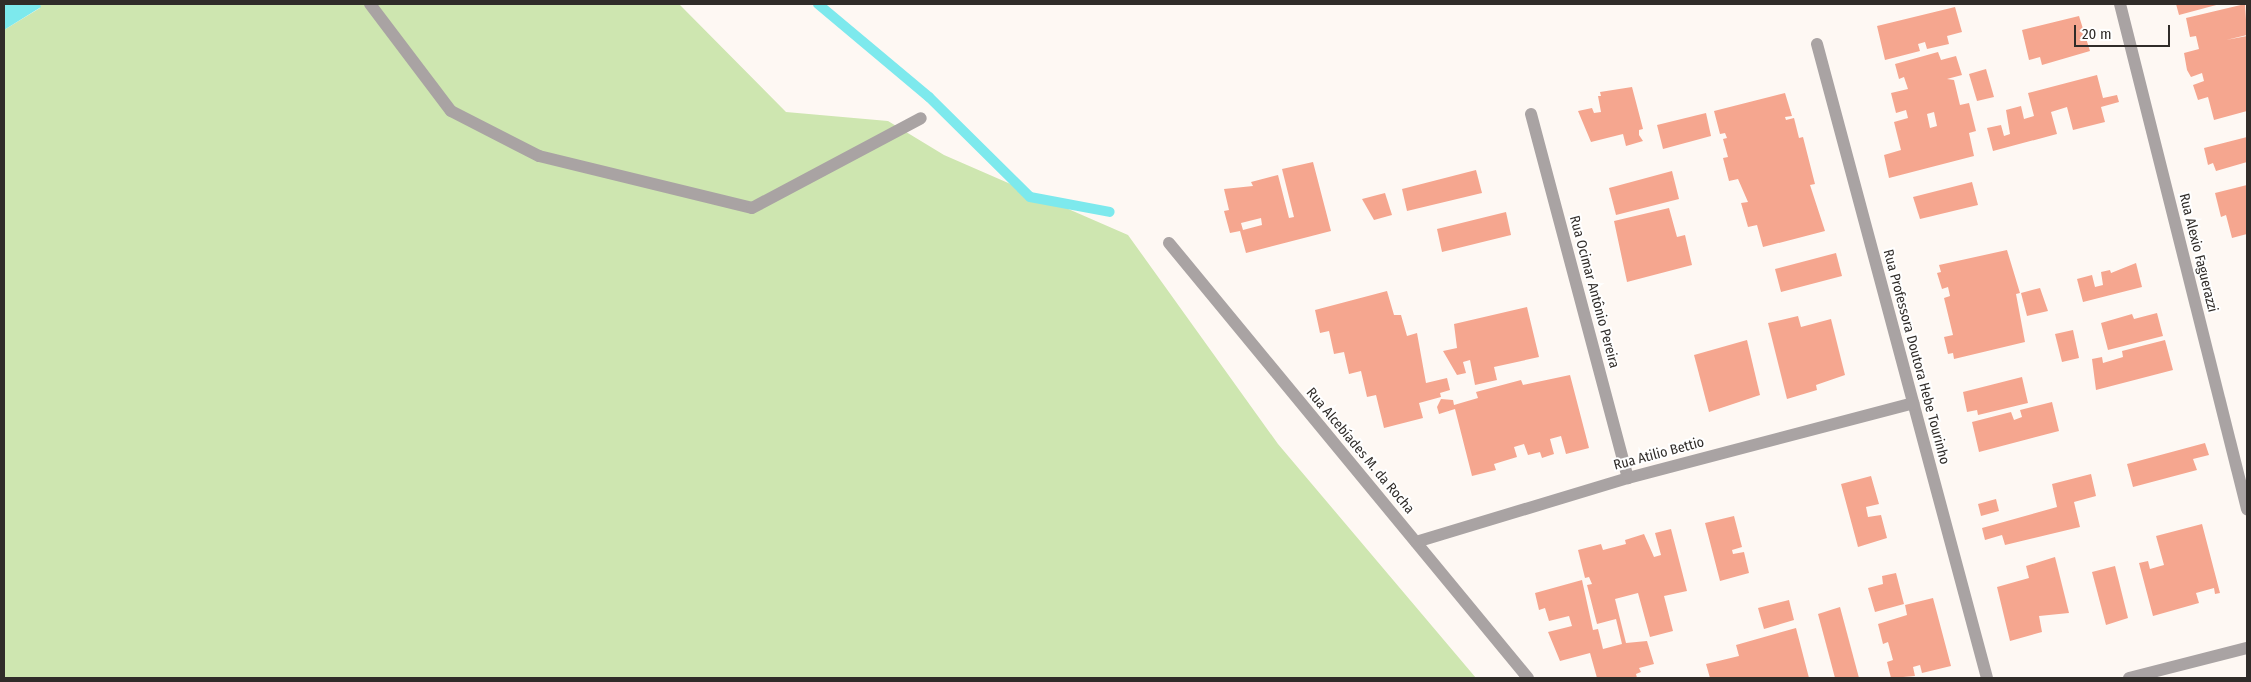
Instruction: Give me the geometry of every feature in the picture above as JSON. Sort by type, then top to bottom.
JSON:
[{"type":"street","points":[[370,4],[451,110],[539,156],[752,208],[921,118]]},
{"type":"street","name":"Rua Alexio Faguerazzi","points":[[2120,4],[2247,509]]},
{"type":"street","name":"Rua Professora Doutora Hebe Tourinho","points":[[1817,44],[1987,678]]},
{"type":"street","name":"Rua Ocimar Antônio Pereira","points":[[1531,114],[1628,478]]},
{"type":"street","name":"Rua Alcebíades M. da Rocha","points":[[1169,243],[1528,678]]},
{"type":"street","name":"Rua Atilio Bettio","points":[[1416,542],[1628,478],[1913,403]]},
{"type":"street","points":[[2129,678],[2247,648]]},
{"type":"green space","points":[[40,4],[679,4],[786,112],[888,121],[944,155],[1128,235],[1278,444],[1476,678],[4,678],[4,30],[40,8]]},
{"type":"water","points":[[4,4],[40,4],[41,7],[4,30]]},
{"type":"building","points":[[2176,4],[2220,4],[2179,15]]},
{"type":"building","points":[[2245,4],[2247,35],[2226,40],[2247,36],[2247,111],[2214,120],[2208,97],[2198,100],[2193,85],[2204,81],[2202,73],[2191,77],[2187,70],[2184,53],[2199,49],[2196,36],[2190,37],[2186,18]]},
{"type":"building","points":[[1955,7],[1962,32],[1947,36],[1949,44],[1927,49],[1925,42],[1918,44],[1920,51],[1885,60],[1877,26]]},
{"type":"building","points":[[2079,16],[2090,51],[2042,65],[2040,57],[2029,60],[2022,30]]},
{"type":"building","points":[[1938,52],[1941,60],[1956,56],[1962,75],[1947,79],[1954,80],[1960,105],[1969,103],[1976,131],[1969,133],[1974,156],[1889,178],[1884,155],[1901,150],[1894,122],[1908,118],[1906,110],[1896,113],[1891,93],[1908,89],[1904,77],[1899,79],[1895,64]],"holes":[[[1934,112],[1937,126],[1930,128],[1927,114]]]},
{"type":"building","points":[[1986,69],[1994,97],[1977,101],[1969,74]]},
{"type":"building","points":[[2097,75],[2103,98],[2117,95],[2119,102],[2101,107],[2105,122],[2073,130],[2067,107],[2051,112],[2057,134],[1993,151],[1987,128],[2001,125],[2004,136],[2010,134],[2006,110],[2021,106],[2024,119],[2034,116],[2028,93]]},
{"type":"building","points":[[1632,87],[1643,129],[1639,130],[1639,135],[1643,141],[1626,146],[1623,134],[1591,142],[1578,111],[1592,108],[1594,113],[1601,112],[1598,96],[1601,96],[1600,92]]},
{"type":"building","points":[[1785,93],[1792,116],[1785,117],[1786,120],[1794,118],[1799,138],[1803,137],[1815,184],[1810,185],[1825,231],[1763,247],[1757,225],[1748,227],[1741,203],[1748,202],[1738,179],[1729,181],[1723,158],[1728,157],[1723,139],[1727,138],[1725,133],[1720,134],[1714,111]]},
{"type":"building","points":[[1706,113],[1711,136],[1663,149],[1657,125]]},
{"type":"building","points":[[2247,137],[2247,162],[2216,171],[2213,163],[2208,165],[2204,148]]},
{"type":"building","points":[[1313,162],[1331,231],[1246,253],[1240,231],[1230,233],[1224,211],[1229,210],[1224,189],[1253,186],[1251,182],[1278,175],[1289,218],[1294,217],[1282,169]],"holes":[[[1261,218],[1262,225],[1243,230],[1241,223]]]},
{"type":"building","points":[[1476,170],[1482,193],[1407,211],[1402,189]]},
{"type":"building","points":[[1672,171],[1679,199],[1616,215],[1609,188]]},
{"type":"building","points":[[1972,182],[1978,205],[1920,219],[1913,197]]},
{"type":"building","points":[[2247,185],[2247,234],[2232,238],[2226,215],[2221,217],[2215,193]]},
{"type":"building","points":[[1385,193],[1392,215],[1374,220],[1362,199]]},
{"type":"building","points":[[1669,208],[1677,237],[1685,235],[1692,265],[1627,282],[1614,221]]},
{"type":"building","points":[[1506,212],[1511,235],[1442,252],[1437,229]]},
{"type":"building","points":[[2007,250],[2020,293],[2016,294],[2025,342],[1954,359],[1953,353],[1948,354],[1944,337],[1953,335],[1944,298],[1950,296],[1948,287],[1942,289],[1937,273],[1941,272],[1939,265]]},
{"type":"building","points":[[1836,253],[1842,276],[1781,292],[1775,269]]},
{"type":"building","points":[[2136,263],[2142,287],[2083,302],[2077,279],[2092,275],[2095,287],[2103,285],[2101,272],[2110,270],[2111,273]]},
{"type":"building","points":[[2040,288],[2048,311],[2027,316],[2021,293]]},
{"type":"building","points":[[1387,291],[1394,315],[1401,315],[1407,336],[1417,333],[1426,383],[1447,378],[1450,390],[1440,393],[1441,397],[1419,403],[1423,418],[1384,428],[1376,395],[1367,397],[1361,371],[1349,374],[1344,352],[1334,354],[1329,331],[1320,333],[1315,310]]},
{"type":"building","points":[[1527,307],[1539,357],[1494,367],[1497,380],[1475,385],[1470,360],[1463,362],[1466,373],[1457,375],[1443,351],[1457,348],[1454,324]]},
{"type":"building","points":[[2157,313],[2163,336],[2108,350],[2101,323],[2132,314],[2134,319]]},
{"type":"building","points":[[1798,316],[1801,327],[1831,319],[1845,375],[1816,385],[1817,390],[1787,399],[1768,323]]},
{"type":"building","points":[[2073,330],[2079,358],[2062,362],[2055,334]]},
{"type":"building","points":[[1747,340],[1760,395],[1709,412],[1694,355]]},
{"type":"building","points":[[2165,340],[2173,370],[2096,390],[2092,359],[2102,357],[2103,363],[2123,357],[2122,351]]},
{"type":"building","points":[[1570,375],[1589,448],[1566,454],[1561,436],[1550,439],[1554,454],[1542,458],[1540,452],[1528,455],[1524,444],[1514,447],[1517,457],[1494,464],[1496,470],[1472,476],[1455,409],[1439,414],[1437,407],[1441,399],[1453,400],[1454,405],[1478,398],[1476,392],[1521,380],[1523,385]]},
{"type":"building","points":[[2022,377],[2028,403],[1978,415],[1977,410],[1967,412],[1963,392]]},
{"type":"building","points":[[2052,402],[2059,431],[1979,452],[1972,422],[2011,412],[2014,420],[2022,417],[2020,410]]},
{"type":"building","points":[[2205,443],[2209,455],[2193,459],[2197,470],[2133,487],[2127,464]]},
{"type":"building","points":[[2091,474],[2096,496],[2074,502],[2080,527],[2005,545],[2002,535],[1985,540],[1982,528],[2057,507],[2052,484]]},
{"type":"building","points":[[1871,476],[1879,504],[1866,507],[1868,517],[1881,515],[1887,538],[1858,547],[1841,484]]},
{"type":"building","points":[[1996,499],[1999,511],[1981,516],[1978,504]]},
{"type":"building","points":[[1734,516],[1742,547],[1732,550],[1733,554],[1744,552],[1749,573],[1720,581],[1705,523]]},
{"type":"building","points":[[2202,524],[2220,593],[2215,594],[2214,588],[2196,593],[2199,603],[2153,616],[2139,563],[2148,561],[2150,569],[2164,565],[2156,536]]},
{"type":"building","points":[[1671,529],[1687,591],[1664,596],[1673,631],[1650,637],[1638,593],[1615,599],[1626,643],[1647,641],[1654,664],[1639,668],[1641,672],[1636,674],[1637,678],[1597,678],[1590,653],[1560,661],[1548,632],[1572,626],[1569,616],[1549,621],[1545,608],[1539,610],[1535,593],[1582,580],[1593,630],[1598,629],[1603,649],[1622,644],[1616,619],[1597,624],[1587,585],[1592,584],[1589,577],[1585,578],[1578,550],[1601,544],[1603,550],[1626,544],[1625,540],[1644,534],[1654,557],[1661,555],[1655,533]]},
{"type":"building","points":[[2055,557],[2069,613],[2039,616],[2042,632],[2010,641],[1997,587],[2029,578],[2026,566]]},
{"type":"building","points":[[2115,566],[2128,618],[2106,625],[2092,572]]},
{"type":"building","points":[[1896,573],[1904,604],[1875,612],[1868,588],[1883,584],[1882,576]]},
{"type":"building","points":[[1933,598],[1951,666],[1922,673],[1920,665],[1913,667],[1915,676],[1891,678],[1887,662],[1893,660],[1888,642],[1883,644],[1878,624],[1907,615],[1905,605]]},
{"type":"building","points":[[1789,600],[1794,620],[1764,629],[1758,608]]},
{"type":"building","points":[[1840,607],[1859,678],[1835,678],[1818,614]]},
{"type":"building","points":[[1796,628],[1809,678],[1710,678],[1706,664],[1739,656],[1736,645]]},
{"type":"waterway","points":[[818,4],[929,97],[1030,197],[1110,212]]}]
